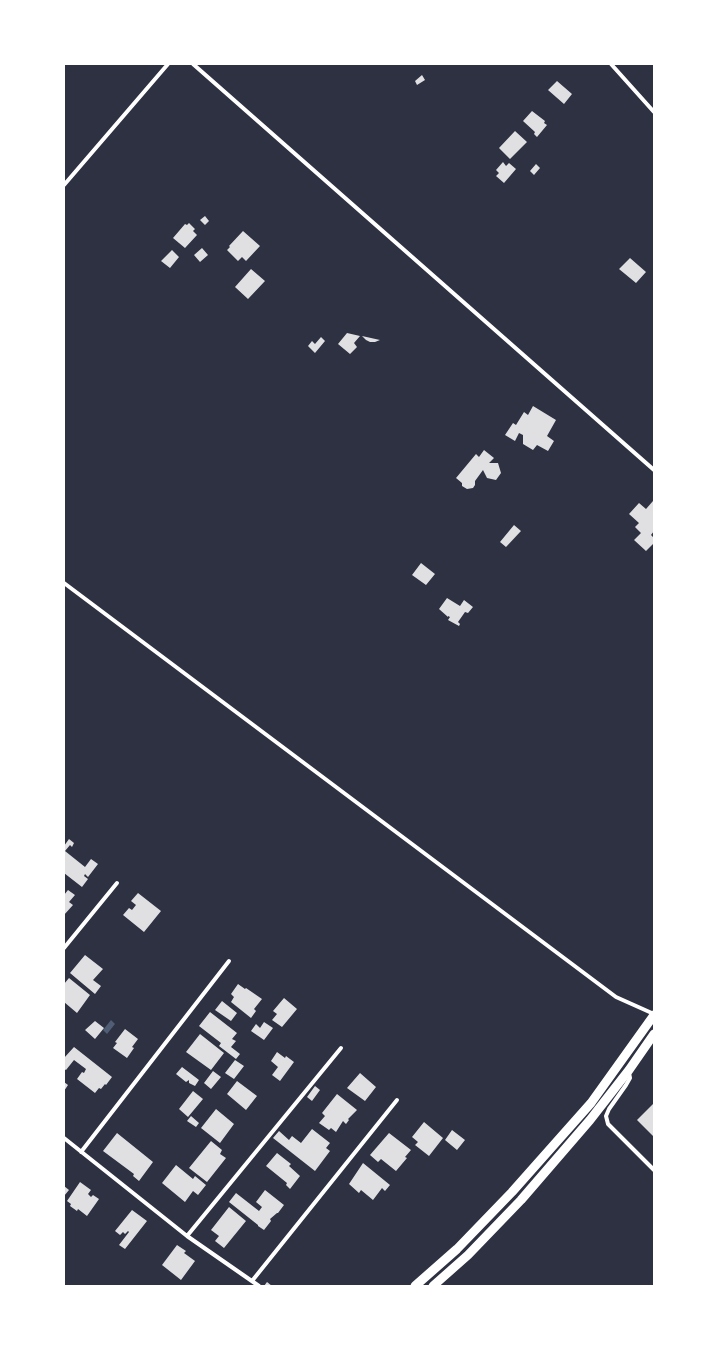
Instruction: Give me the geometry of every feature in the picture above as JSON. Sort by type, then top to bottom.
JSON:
[{"type":"main road","points":[[414,1286],[457,1249],[512,1192],[590,1103],[654,1015]]},
{"type":"main road","points":[[432,1286],[468,1255],[522,1200],[590,1120],[629,1070],[654,1034]]},
{"type":"street","points":[[64,185],[168,64]]},
{"type":"street","points":[[193,64],[654,470]]},
{"type":"street","points":[[611,64],[654,112]]},
{"type":"street","points":[[64,583],[616,997],[654,1015]]},
{"type":"street","points":[[64,948],[117,883]]},
{"type":"street","points":[[81,1152],[229,961]]},
{"type":"street","points":[[187,1236],[341,1048]]},
{"type":"street","points":[[629,1070],[630,1078],[609,1109],[606,1116],[608,1124],[654,1170]]},
{"type":"street","points":[[252,1281],[397,1100]]},
{"type":"street","points":[[64,1138],[187,1236],[259,1286]]},
{"type":"water","points":[[111,1020],[115,1024],[107,1034],[103,1030]]},
{"type":"building","points":[[422,75],[425,80],[417,85],[415,81]]},
{"type":"building","points":[[557,81],[572,94],[564,104],[548,90]]},
{"type":"building","points":[[532,111],[545,121],[544,123],[547,125],[537,137],[534,134],[535,132],[523,121]]},
{"type":"building","points":[[515,131],[527,142],[510,159],[499,148]]},
{"type":"building","points":[[503,162],[506,166],[509,163],[516,169],[504,183],[496,176],[499,173],[496,170]]},
{"type":"building","points":[[536,164],[540,168],[534,175],[530,171]]},
{"type":"building","points":[[205,216],[209,221],[205,225],[200,220]]},
{"type":"building","points":[[189,223],[195,229],[193,231],[197,235],[185,248],[173,238],[185,224],[187,225]]},
{"type":"building","points":[[243,231],[260,246],[246,261],[242,257],[238,261],[227,250]]},
{"type":"building","points":[[202,248],[208,255],[200,262],[194,255]]},
{"type":"building","points":[[172,250],[179,257],[170,268],[161,261]]},
{"type":"building","points":[[630,258],[646,272],[636,283],[619,269]]},
{"type":"building","points":[[251,269],[265,281],[248,299],[235,287]]},
{"type":"building","points":[[347,333],[360,336],[354,343],[357,347],[350,354],[338,344]]},
{"type":"building","points":[[362,336],[380,340],[370,342]]},
{"type":"building","points":[[321,337],[325,341],[315,353],[308,346],[312,341],[315,344]]},
{"type":"building","points":[[533,406],[556,420],[547,436],[554,441],[548,451],[537,445],[533,450],[523,444],[523,435],[519,433],[515,441],[505,435],[513,423],[516,425],[524,412],[528,415]]},
{"type":"building","points":[[484,450],[494,458],[489,463],[498,463],[501,473],[496,480],[487,478],[483,470],[475,481],[473,488],[467,489],[462,486],[462,483],[456,478],[476,454],[479,457]]},
{"type":"building","points":[[653,501],[654,531],[651,535],[654,538],[654,543],[646,551],[634,540],[641,533],[635,527],[639,523],[629,514],[639,503],[646,509]]},
{"type":"building","points":[[514,525],[521,531],[506,547],[500,542]]},
{"type":"building","points":[[421,563],[435,574],[426,585],[412,575]]},
{"type":"building","points":[[447,598],[460,606],[464,600],[473,607],[468,613],[465,612],[458,622],[460,624],[459,626],[448,620],[450,617],[439,609]]},
{"type":"building","points":[[69,839],[74,843],[72,847],[70,845],[65,851],[85,867],[91,859],[98,864],[88,877],[85,874],[84,876],[88,879],[82,887],[64,873],[64,846]]},
{"type":"building","points":[[68,890],[75,895],[69,902],[73,905],[64,915],[64,895]]},
{"type":"building","points":[[138,893],[161,911],[144,932],[123,915],[129,908],[132,910],[136,905],[131,901]]},
{"type":"building","points":[[85,955],[103,969],[93,980],[101,986],[95,994],[70,973]]},
{"type":"building","points":[[69,978],[90,995],[77,1013],[64,1002],[64,984]]},
{"type":"building","points":[[238,984],[262,999],[254,1009],[256,1011],[251,1018],[231,1002],[234,997],[231,994]]},
{"type":"building","points":[[284,998],[297,1009],[282,1027],[272,1020],[277,1014],[273,1011]]},
{"type":"building","points":[[222,1001],[237,1013],[231,1021],[215,1010]]},
{"type":"building","points":[[210,1012],[237,1033],[232,1039],[236,1041],[231,1047],[240,1054],[236,1059],[219,1046],[221,1043],[199,1026]]},
{"type":"building","points":[[95,1021],[104,1028],[95,1039],[85,1030]]},
{"type":"building","points":[[264,1022],[273,1028],[264,1040],[251,1031],[256,1024],[260,1028]]},
{"type":"building","points":[[125,1029],[138,1039],[127,1058],[113,1048],[117,1043],[115,1042]]},
{"type":"building","points":[[200,1034],[224,1053],[211,1070],[186,1052]]},
{"type":"building","points":[[74,1047],[112,1077],[106,1085],[105,1084],[101,1089],[99,1088],[95,1093],[77,1079],[86,1069],[74,1060],[66,1070],[64,1069],[64,1058]]},
{"type":"building","points":[[277,1052],[294,1062],[280,1081],[272,1075],[278,1067],[271,1061]]},
{"type":"building","points":[[235,1060],[244,1066],[234,1079],[225,1073]]},
{"type":"building","points":[[182,1067],[199,1080],[195,1086],[189,1083],[189,1080],[186,1082],[176,1074]]},
{"type":"building","points":[[213,1071],[221,1077],[211,1089],[204,1083]]},
{"type":"building","points":[[360,1073],[376,1087],[365,1101],[347,1088]]},
{"type":"building","points":[[237,1081],[257,1096],[246,1110],[227,1094]]},
{"type":"building","points":[[64,1082],[68,1085],[64,1091]]},
{"type":"building","points":[[315,1086],[320,1090],[312,1101],[307,1097]]},
{"type":"building","points":[[193,1091],[203,1099],[188,1117],[179,1109]]},
{"type":"building","points":[[337,1094],[357,1110],[348,1119],[349,1120],[346,1124],[343,1121],[336,1132],[331,1128],[329,1130],[319,1123],[325,1116],[322,1113]]},
{"type":"building","points":[[654,1103],[654,1137],[637,1120]]},
{"type":"building","points":[[216,1109],[234,1124],[220,1143],[201,1128]]},
{"type":"building","points":[[191,1116],[199,1123],[196,1127],[187,1121]]},
{"type":"building","points":[[424,1122],[443,1138],[429,1156],[415,1145],[418,1142],[412,1137]]},
{"type":"building","points":[[312,1129],[330,1143],[326,1148],[330,1151],[315,1171],[273,1138],[279,1131],[289,1140],[292,1136],[301,1143]]},
{"type":"building","points":[[452,1130],[465,1140],[457,1150],[445,1140]]},
{"type":"building","points":[[117,1133],[153,1162],[139,1181],[133,1176],[134,1174],[103,1151]]},
{"type":"building","points":[[389,1133],[411,1150],[405,1157],[407,1158],[396,1171],[381,1159],[378,1162],[370,1155]]},
{"type":"building","points":[[211,1141],[222,1150],[220,1154],[226,1158],[207,1182],[189,1168]]},
{"type":"building","points":[[277,1153],[291,1164],[289,1166],[300,1176],[290,1189],[286,1185],[287,1183],[266,1166]]},
{"type":"building","points":[[363,1163],[390,1185],[385,1191],[382,1188],[373,1200],[361,1190],[359,1193],[349,1184]]},
{"type":"building","points":[[176,1165],[193,1179],[195,1176],[206,1185],[198,1195],[193,1191],[185,1202],[162,1183]]},
{"type":"building","points":[[80,1182],[91,1190],[88,1194],[91,1197],[93,1195],[99,1199],[87,1216],[78,1209],[77,1211],[70,1206],[71,1204],[67,1201]]},
{"type":"building","points":[[64,1186],[69,1190],[64,1196]]},
{"type":"building","points":[[265,1190],[284,1205],[278,1213],[270,1219],[271,1221],[264,1230],[229,1202],[236,1193],[259,1211],[262,1207],[256,1202]]},
{"type":"building","points":[[229,1207],[246,1221],[224,1248],[215,1241],[219,1236],[211,1230]]},
{"type":"building","points":[[132,1210],[147,1221],[125,1249],[119,1245],[129,1232],[128,1231],[125,1234],[123,1232],[120,1235],[115,1231]]},
{"type":"building","points":[[177,1245],[186,1251],[184,1253],[195,1261],[181,1280],[162,1265]]},
{"type":"building","points":[[267,1282],[272,1286],[264,1286]]}]
